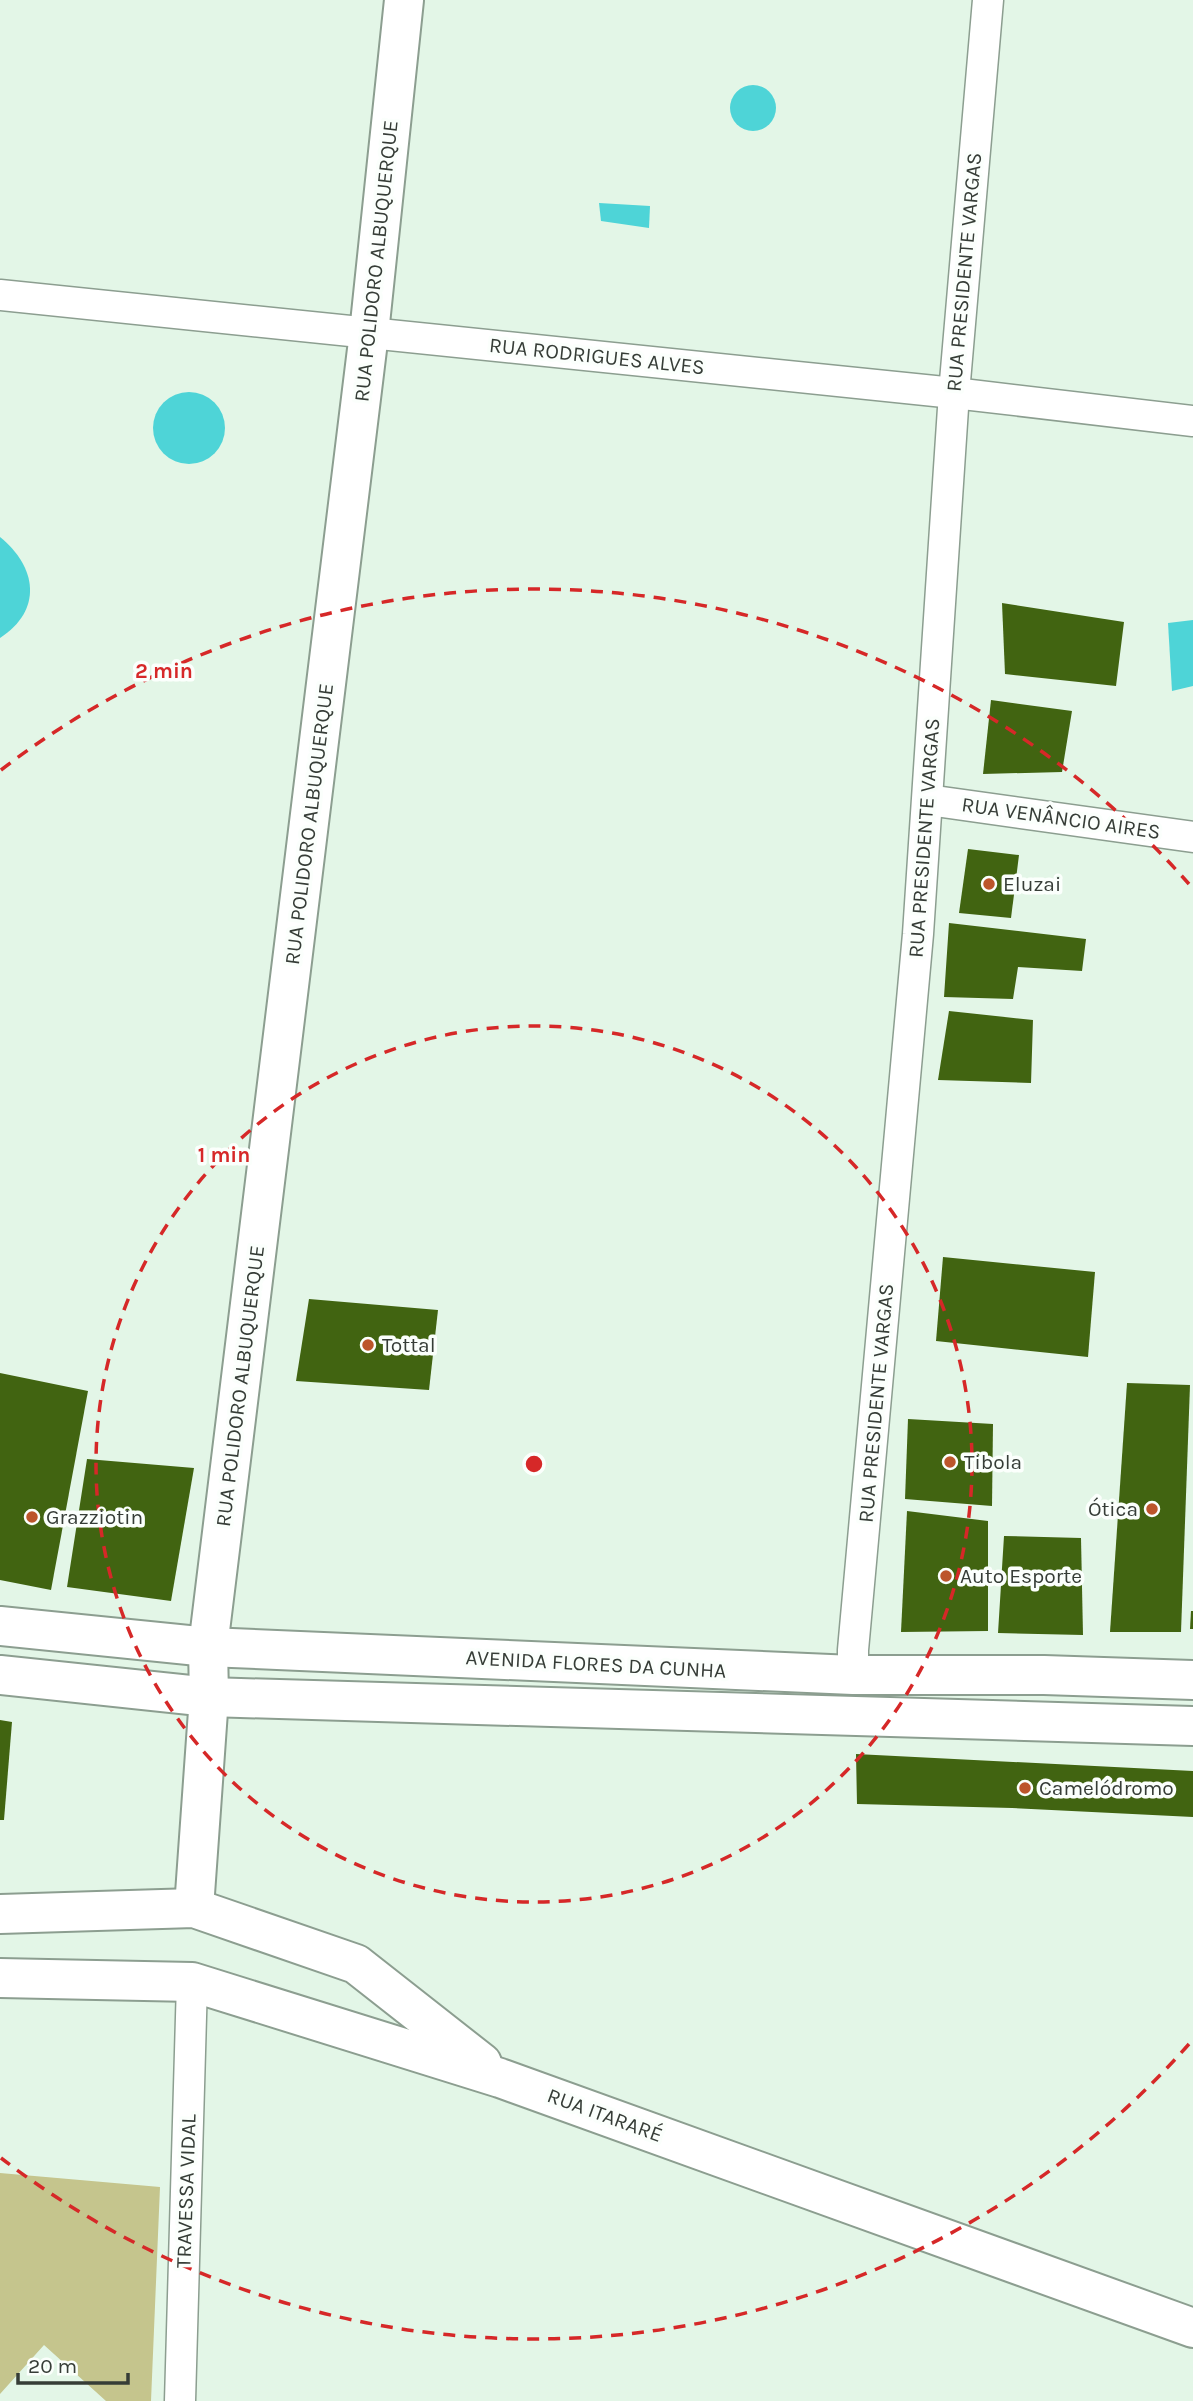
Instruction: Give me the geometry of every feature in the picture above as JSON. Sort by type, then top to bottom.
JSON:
[{"type":"street","name":"RUA POLIDORO ALBUQUERQUE","points":[[208,1647],[369,333],[404,0]]},
{"type":"street","name":"RUA PRESIDENTE VARGAS","points":[[853,1675],[853,1650],[928,800],[954,393],[988,0]]},
{"type":"street","name":"RUA RODRIGUES ALVES","points":[[0,295],[954,393],[1193,421]]},
{"type":"street","name":"RUA VENÂNCIO AIRES","points":[[928,800],[1193,837]]},
{"type":"street","name":"AVENIDA FLORES DA CUNHA","points":[[0,1626],[208,1647],[853,1675],[1044,1675],[1193,1680]]},
{"type":"street","points":[[194,1908],[209,1697],[208,1647]]},
{"type":"street","name":"AVENIDA FLORES DA CUNHA","points":[[0,1675],[209,1697],[1193,1726]]},
{"type":"street","points":[[0,1914],[194,1908],[356,1964],[500,2078]]},
{"type":"street","name":"RUA ITARARÉ","points":[[0,1979],[192,1982],[500,2078],[1193,2328]]},
{"type":"street","name":"TRAVESSA VIDAL","points":[[180,2401],[192,1982]]},
{"type":"green space","points":[[0,2173],[160,2187],[151,2401],[106,2401],[44,2345],[0,2394]]},
{"type":"water","points":[[753,85],[762,86],[769,92],[775,99],[775,117],[769,124],[762,130],[753,131],[744,130],[737,124],[731,117],[730,108],[731,99],[737,92],[744,86]]},
{"type":"water","points":[[599,203],[650,206],[649,228],[601,221]]},
{"type":"water","points":[[189,392],[209,398],[219,408],[225,428],[219,448],[209,458],[189,464],[169,458],[159,448],[153,428],[159,408],[169,398]]},
{"type":"water","points":[[0,537],[22,561],[30,588],[29,602],[23,615],[14,627],[0,638]]},
{"type":"water","points":[[1193,620],[1193,686],[1172,691],[1168,623]]},
{"type":"building","points":[[1002,603],[1124,622],[1116,686],[1005,674]]},
{"type":"building","points":[[991,700],[1072,711],[1062,772],[983,774]]},
{"type":"building","name":"Eluzai","points":[[968,849],[1019,855],[1011,918],[959,913]]},
{"type":"building","points":[[949,923],[1086,939],[1082,971],[1018,967],[1013,999],[944,997]]},
{"type":"building","points":[[949,1011],[1033,1020],[1031,1083],[938,1080]]},
{"type":"building","points":[[943,1257],[1095,1272],[1088,1357],[936,1341]]},
{"type":"building","name":"Tottal","points":[[309,1299],[438,1310],[429,1390],[296,1381]]},
{"type":"building","name":"Grazziotin","points":[[0,1373],[88,1391],[51,1590],[0,1580]]},
{"type":"building","name":"Ótica","points":[[1127,1383],[1190,1385],[1181,1632],[1110,1632]]},
{"type":"building","name":"Tibola","points":[[908,1419],[993,1424],[992,1506],[905,1499]]},
{"type":"building","points":[[87,1459],[194,1468],[171,1601],[67,1587]]},
{"type":"building","name":"Auto Esporte","points":[[907,1511],[988,1521],[988,1631],[901,1632]]},
{"type":"building","points":[[1004,1536],[1081,1538],[1083,1635],[998,1633]]},
{"type":"building","points":[[1193,1611],[1193,1629],[1190,1629]]},
{"type":"building","points":[[0,1720],[12,1722],[4,1820],[0,1820]]},
{"type":"building","name":"Camelódromo","points":[[856,1754],[1193,1771],[1193,1817],[857,1804]]},
{"type":"place","name":"Eluzai","points":[[989,884]]},
{"type":"place","name":"Tottal","points":[[368,1345]]},
{"type":"place","name":"Tibola","points":[[950,1462]]},
{"type":"place","name":"Ótica","points":[[1152,1509]]},
{"type":"place","name":"Grazziotin","points":[[32,1517]]},
{"type":"place","name":"Auto Esporte","points":[[946,1576]]},
{"type":"place","name":"Camelódromo","points":[[1025,1788]]}]
